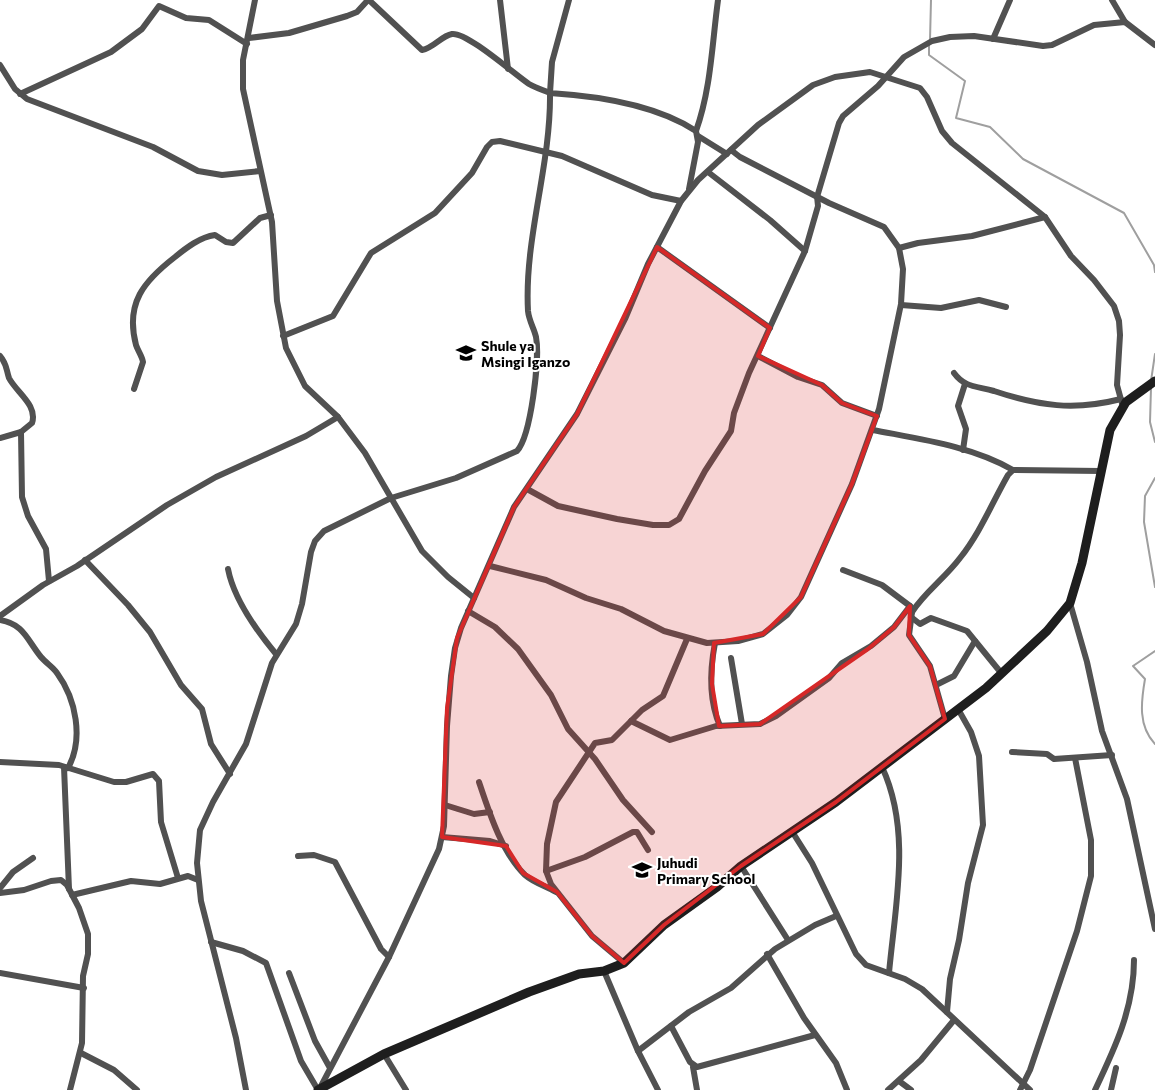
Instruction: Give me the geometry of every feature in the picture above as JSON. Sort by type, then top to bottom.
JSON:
[{"type":"street","points":[[256,0],[248,42],[243,89],[271,215],[275,287],[283,336],[291,360],[305,386],[338,417],[365,453],[422,551],[448,578],[474,598]]},
{"type":"street","points":[[20,94],[111,52],[142,29],[159,6],[186,18],[209,20],[248,42],[289,33],[347,16],[357,12],[369,0],[422,50],[429,48],[448,36],[459,35],[528,83],[550,93],[586,95],[659,114],[729,152],[884,227],[899,248],[904,280],[901,306],[877,416],[852,484],[801,597],[787,615],[763,634],[738,641],[715,643],[687,639],[664,631],[621,609],[586,598],[554,582],[490,566]]},
{"type":"street","points":[[500,0],[508,69]]},
{"type":"street","points":[[246,1090],[236,1038],[198,880],[197,846],[200,830],[213,802],[246,744],[264,684],[276,654],[292,631],[300,614],[315,541],[324,531],[391,498],[456,478],[512,454],[520,448],[528,423],[538,362],[536,335],[529,317],[529,276],[551,123],[552,62],[569,0]]},
{"type":"street","points":[[689,190],[695,163],[697,133],[709,76],[718,0]]},
{"type":"street","points":[[993,39],[1010,0]]},
{"type":"street","points":[[1112,0],[1125,22],[1155,45]]},
{"type":"street","points":[[527,489],[558,506],[653,525],[675,523],[731,431],[734,413],[786,290],[805,251],[818,206],[817,196],[839,123],[849,110],[878,86],[904,57],[932,41],[960,36],[1043,46],[1052,45],[1094,25],[1125,22]]},
{"type":"street","points":[[0,65],[20,94],[34,102],[147,145],[198,171],[222,175],[260,171]]},
{"type":"street","points":[[857,72],[870,72],[920,88],[927,97],[942,131],[952,143],[1045,217],[1071,256],[1100,287],[1118,315],[1120,335],[1117,385],[1122,403],[1110,430],[1082,563],[1070,603],[1047,631],[1002,674],[882,767],[793,833],[742,866],[717,887],[664,925],[624,963],[604,971],[579,974],[557,981],[384,1054],[318,1089],[389,956],[431,870],[442,837],[445,805],[446,726],[451,676],[457,638],[468,611],[490,566],[514,507],[577,414],[625,319],[641,278],[681,201],[689,190],[765,119],[813,85],[835,77],[857,72]]},
{"type":"street","points":[[283,336],[333,316],[371,253],[435,213],[472,173],[492,142],[500,141],[581,163],[652,194],[681,201]]},
{"type":"street","points":[[708,172],[770,220],[805,251]]},
{"type":"street","points":[[134,389],[143,362],[136,345],[134,311],[148,278],[182,250],[203,239],[215,235],[226,242],[234,243],[260,218],[271,215]]},
{"type":"street","points":[[899,248],[918,243],[972,236],[1045,217]]},
{"type":"street","points":[[657,246],[770,328]]},
{"type":"street","points":[[901,306],[942,308],[979,300],[1006,307]]},
{"type":"street","points":[[0,356],[8,366],[9,378],[32,411],[34,420],[21,432],[0,438]]},
{"type":"street","points":[[758,356],[783,370],[822,386],[842,403],[877,416]]},
{"type":"street","points":[[954,373],[965,384],[1009,398],[1069,407],[1122,403],[1155,381]]},
{"type":"street","points":[[963,450],[966,429],[960,414],[959,400],[965,384]]},
{"type":"street","points":[[0,618],[49,581],[85,560],[141,521],[188,492],[306,436],[338,417]]},
{"type":"street","points":[[873,430],[963,450],[996,461],[1013,470],[1102,471]]},
{"type":"street","points":[[21,432],[22,497],[28,516],[46,549],[49,581]]},
{"type":"street","points":[[631,721],[670,740],[720,726],[760,724],[787,709],[828,679],[842,663],[871,646],[911,612],[963,554],[980,528],[1008,475],[1013,470]]},
{"type":"street","points":[[85,560],[128,605],[150,632],[181,685],[202,709],[211,744],[230,774]]},
{"type":"street","points":[[228,569],[230,578],[246,611],[276,654]]},
{"type":"street","points":[[843,570],[882,584],[911,612],[920,624],[931,618],[961,628],[975,640],[1002,674]]},
{"type":"street","points":[[1070,603],[1087,662],[1102,731],[1127,799],[1155,928]]},
{"type":"street","points":[[468,611],[495,627],[514,644],[551,695],[568,729],[590,753],[623,800],[652,832]]},
{"type":"street","points":[[911,612],[909,635],[930,666],[944,719]]},
{"type":"street","points":[[0,618],[13,623],[28,636],[37,652],[57,672],[65,684],[74,714],[75,755],[66,767],[71,892]]},
{"type":"street","points":[[624,963],[592,936],[557,892],[546,871],[547,844],[556,802],[568,780],[590,753],[595,743],[612,740],[642,710],[663,696],[687,639]]},
{"type":"street","points":[[936,685],[954,676],[975,640]]},
{"type":"street","points":[[715,643],[712,684],[715,712],[720,726]]},
{"type":"street","points":[[731,658],[742,724]]},
{"type":"street","points":[[947,1012],[950,979],[968,883],[983,825],[979,756],[971,732],[958,709]]},
{"type":"street","points":[[1012,752],[1047,754],[1054,760],[1112,755]]},
{"type":"street","points":[[1022,1087],[1077,931],[1091,876],[1091,840],[1075,758]]},
{"type":"street","points":[[0,762],[34,763],[66,767],[114,782],[126,782],[147,775],[157,777],[160,787],[160,814],[163,832],[178,878]]},
{"type":"street","points":[[882,767],[894,806],[900,856],[889,973]]},
{"type":"street","points":[[479,782],[490,812],[506,846],[527,876],[557,892]]},
{"type":"street","points":[[445,805],[474,814],[490,812]]},
{"type":"street","points":[[546,871],[585,858],[633,832],[637,832],[648,850]]},
{"type":"street","points":[[793,833],[812,863],[836,916],[862,961],[872,968],[914,983],[947,1012],[1022,1087],[1030,1090]]},
{"type":"street","points":[[442,837],[490,841],[506,846]]},
{"type":"street","points":[[298,856],[314,855],[335,862],[381,949],[389,956]]},
{"type":"street","points":[[0,888],[18,868],[33,858]]},
{"type":"street","points":[[742,866],[788,940]]},
{"type":"street","points":[[71,892],[123,882],[141,881],[160,884],[188,876],[198,880]]},
{"type":"street","points":[[0,893],[24,890],[57,880],[64,882],[71,892],[84,920],[88,934],[84,988],[84,1028],[81,1053],[70,1090]]},
{"type":"street","points":[[638,1051],[688,1012],[731,988],[767,954],[788,940],[836,916]]},
{"type":"street","points":[[212,942],[243,951],[266,964],[301,1061],[318,1089]]},
{"type":"street","points":[[767,954],[816,1035],[836,1064],[846,1090]]},
{"type":"street","points":[[1095,1090],[1111,1058],[1124,1023],[1132,992],[1134,960]]},
{"type":"street","points":[[604,971],[638,1051],[658,1090]]},
{"type":"street","points":[[0,973],[84,988]]},
{"type":"street","points":[[289,973],[315,1041],[330,1068]]},
{"type":"street","points":[[888,1090],[931,1049],[954,1020]]},
{"type":"street","points":[[671,1026],[693,1067],[697,1090]]},
{"type":"street","points":[[693,1067],[816,1035]]},
{"type":"street","points":[[81,1053],[114,1070],[137,1090]]},
{"type":"street","points":[[384,1054],[406,1090]]},
{"type":"street","points":[[1111,1090],[1116,1068]]},
{"type":"street","points":[[899,1081],[911,1090]]},
{"type":"highlighted area","points":[[657,247],[770,328],[758,356],[822,385],[842,403],[877,416],[852,484],[801,597],[763,634],[714,643],[712,684],[719,726],[760,724],[868,649],[894,627],[910,606],[909,635],[930,666],[945,719],[836,802],[741,866],[664,925],[624,963],[592,936],[557,892],[523,873],[506,846],[442,837],[447,708],[457,638],[514,507],[577,414]]},
{"type":"waterway","points":[[930,40],[931,0]]},
{"type":"waterway","points":[[929,45],[929,55],[965,81],[956,118],[990,127],[1023,159],[1124,213],[1154,265],[1155,272]]},
{"type":"waterway","points":[[1151,381],[1155,354]]},
{"type":"waterway","points":[[1151,388],[1150,422],[1155,442]]},
{"type":"waterway","points":[[1155,478],[1145,496],[1144,522],[1155,587]]},
{"type":"waterway","points":[[1155,651],[1133,666],[1145,679],[1142,696],[1143,722],[1155,744]]},
{"type":"place","name":"Shule ya Msingi Iganzo","points":[[466,353]]},
{"type":"place","name":"Juhudi Primary School","points":[[642,870]]}]
